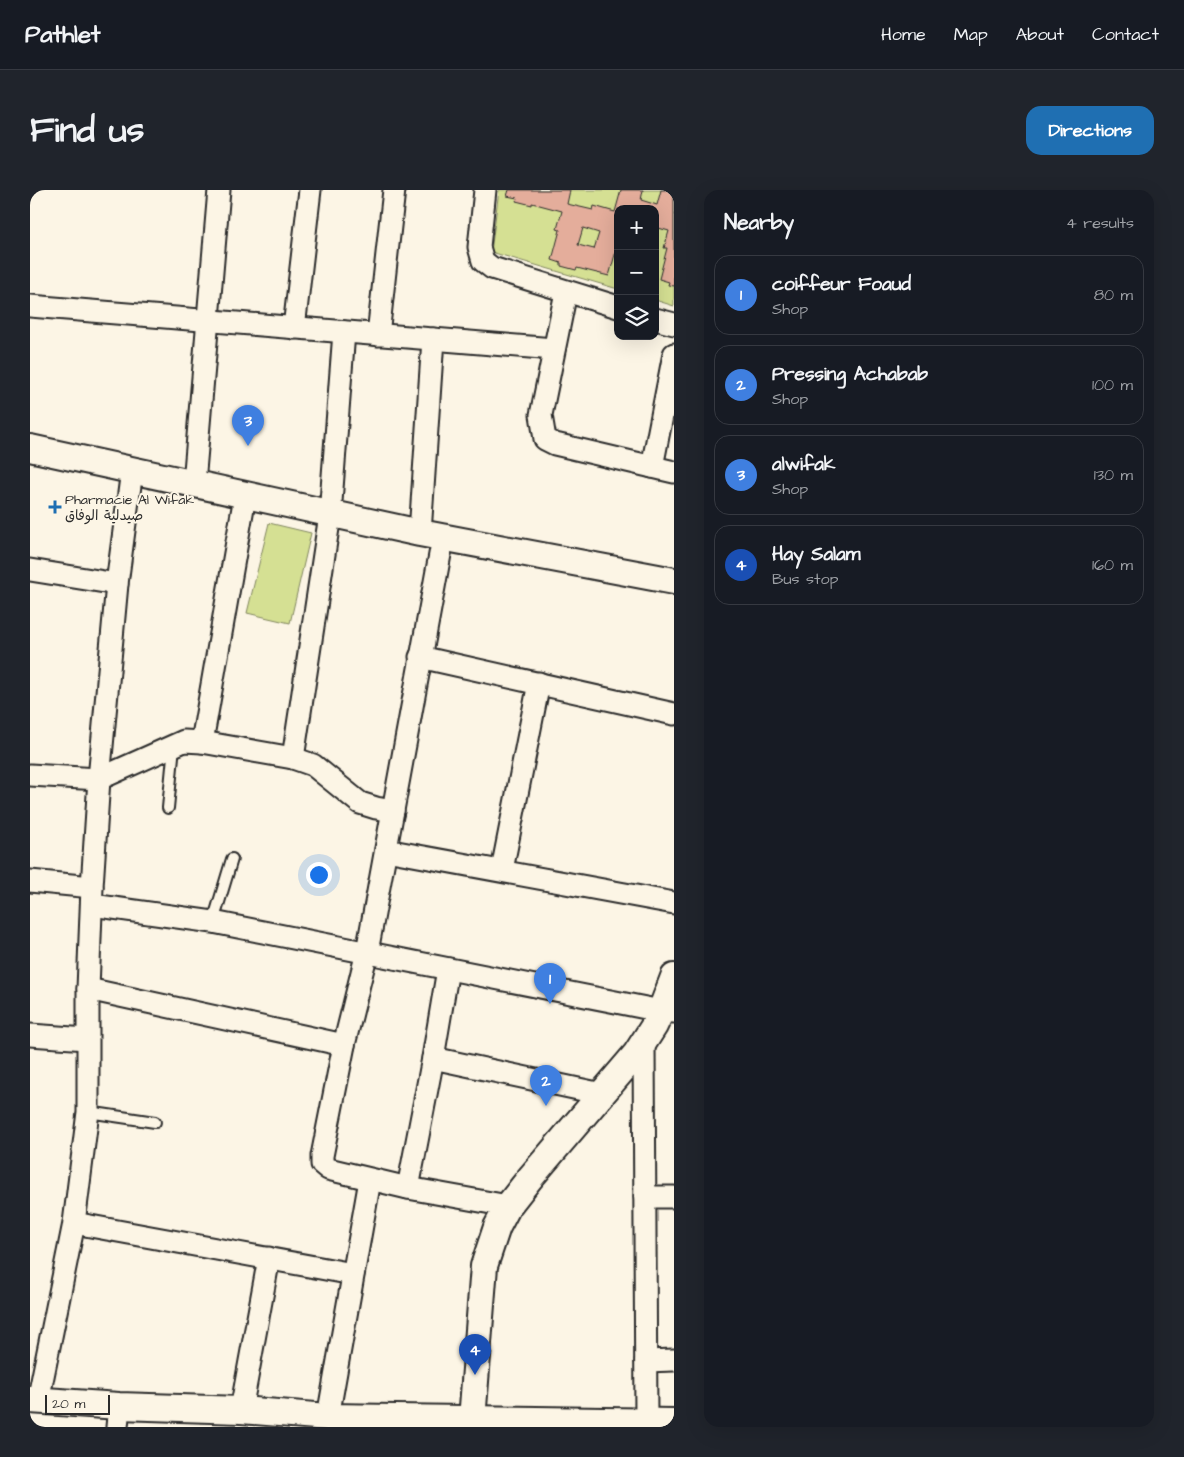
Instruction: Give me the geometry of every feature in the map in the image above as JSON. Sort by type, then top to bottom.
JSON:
[{"type":"street","points":[[194,483],[219,190]]},
{"type":"street","points":[[294,328],[310,190]]},
{"type":"street","points":[[378,334],[394,190]]},
{"type":"street","points":[[485,190],[479,247],[483,261],[492,268],[614,306]]},
{"type":"street","points":[[566,292],[541,415],[545,439],[555,444],[674,472]]},
{"type":"street","points":[[30,306],[554,349]]},
{"type":"street","points":[[659,319],[674,324]]},
{"type":"street","points":[[294,758],[330,515],[344,332]]},
{"type":"street","points":[[433,339],[431,536],[420,657],[367,952],[344,1045],[322,1164],[328,1169],[370,1180],[508,1206]]},
{"type":"street","points":[[652,467],[674,354]]},
{"type":"street","points":[[30,448],[431,536],[674,581]]},
{"type":"street","points":[[132,470],[117,584],[99,779],[88,989],[88,1112],[74,1223],[34,1400],[118,1416],[241,1410],[316,1420],[472,1423],[674,1422]]},
{"type":"street","points":[[202,742],[246,496]]},
{"type":"street","points":[[30,570],[117,584]]},
{"type":"street","points":[[420,657],[674,714]]},
{"type":"street","points":[[502,870],[539,684]]},
{"type":"street","points":[[30,775],[99,779],[184,741],[202,742],[294,758],[313,765],[360,803],[393,811]]},
{"type":"street","points":[[386,850],[674,903]]},
{"type":"street","points":[[30,881],[213,922],[668,1012]]},
{"type":"street","points":[[408,1188],[448,969]]},
{"type":"street","points":[[472,1423],[484,1266],[497,1227],[508,1206],[530,1178],[602,1094],[668,1012],[674,977]]},
{"type":"street","points":[[88,989],[344,1045]]},
{"type":"street","points":[[30,1035],[87,1039]]},
{"type":"street","points":[[644,1042],[646,1421]]},
{"type":"street","points":[[433,1058],[602,1094]]},
{"type":"street","points":[[316,1420],[353,1274],[370,1180]]},
{"type":"street","points":[[645,1197],[674,1197]]},
{"type":"street","points":[[74,1223],[353,1274]]},
{"type":"street","points":[[241,1410],[269,1258]]},
{"type":"street","points":[[646,1360],[674,1360]]},
{"type":"lane","points":[[168,808],[174,745]]},
{"type":"lane","points":[[213,922],[232,859]]},
{"type":"lane","points":[[88,1112],[155,1122]]},
{"type":"green space","points":[[499,190],[674,190],[674,306],[659,301],[659,205],[614,205],[614,288],[491,252]]},
{"type":"green space","points":[[269,523],[311,533],[290,623],[247,613]]},
{"type":"building","points":[[509,190],[570,190],[567,204],[593,210],[594,206],[614,212],[614,258],[609,276],[561,266],[561,263],[552,260],[560,230],[557,229],[562,211],[516,201],[517,198],[507,196]],"holes":[[[583,228],[599,233],[594,249],[578,245]]]},
{"type":"building","points":[[621,190],[643,190],[641,200],[657,205],[617,205]]},
{"type":"building","points":[[661,190],[674,190],[674,286],[668,285],[669,282],[659,279],[667,248],[664,248],[669,231],[659,228],[659,205],[657,205]]},
{"type":"place","name":"alwifak","points":[[248,446]]},
{"type":"place","name":"Pharmacie Al Wifak صيدلية الوفاق","points":[[55,507]]},
{"type":"place","name":"coiffeur Foaud","points":[[550,1004]]},
{"type":"place","name":"Pressing Achabab","points":[[546,1106]]},
{"type":"place","name":"Hay Salam","points":[[475,1375]]}]
